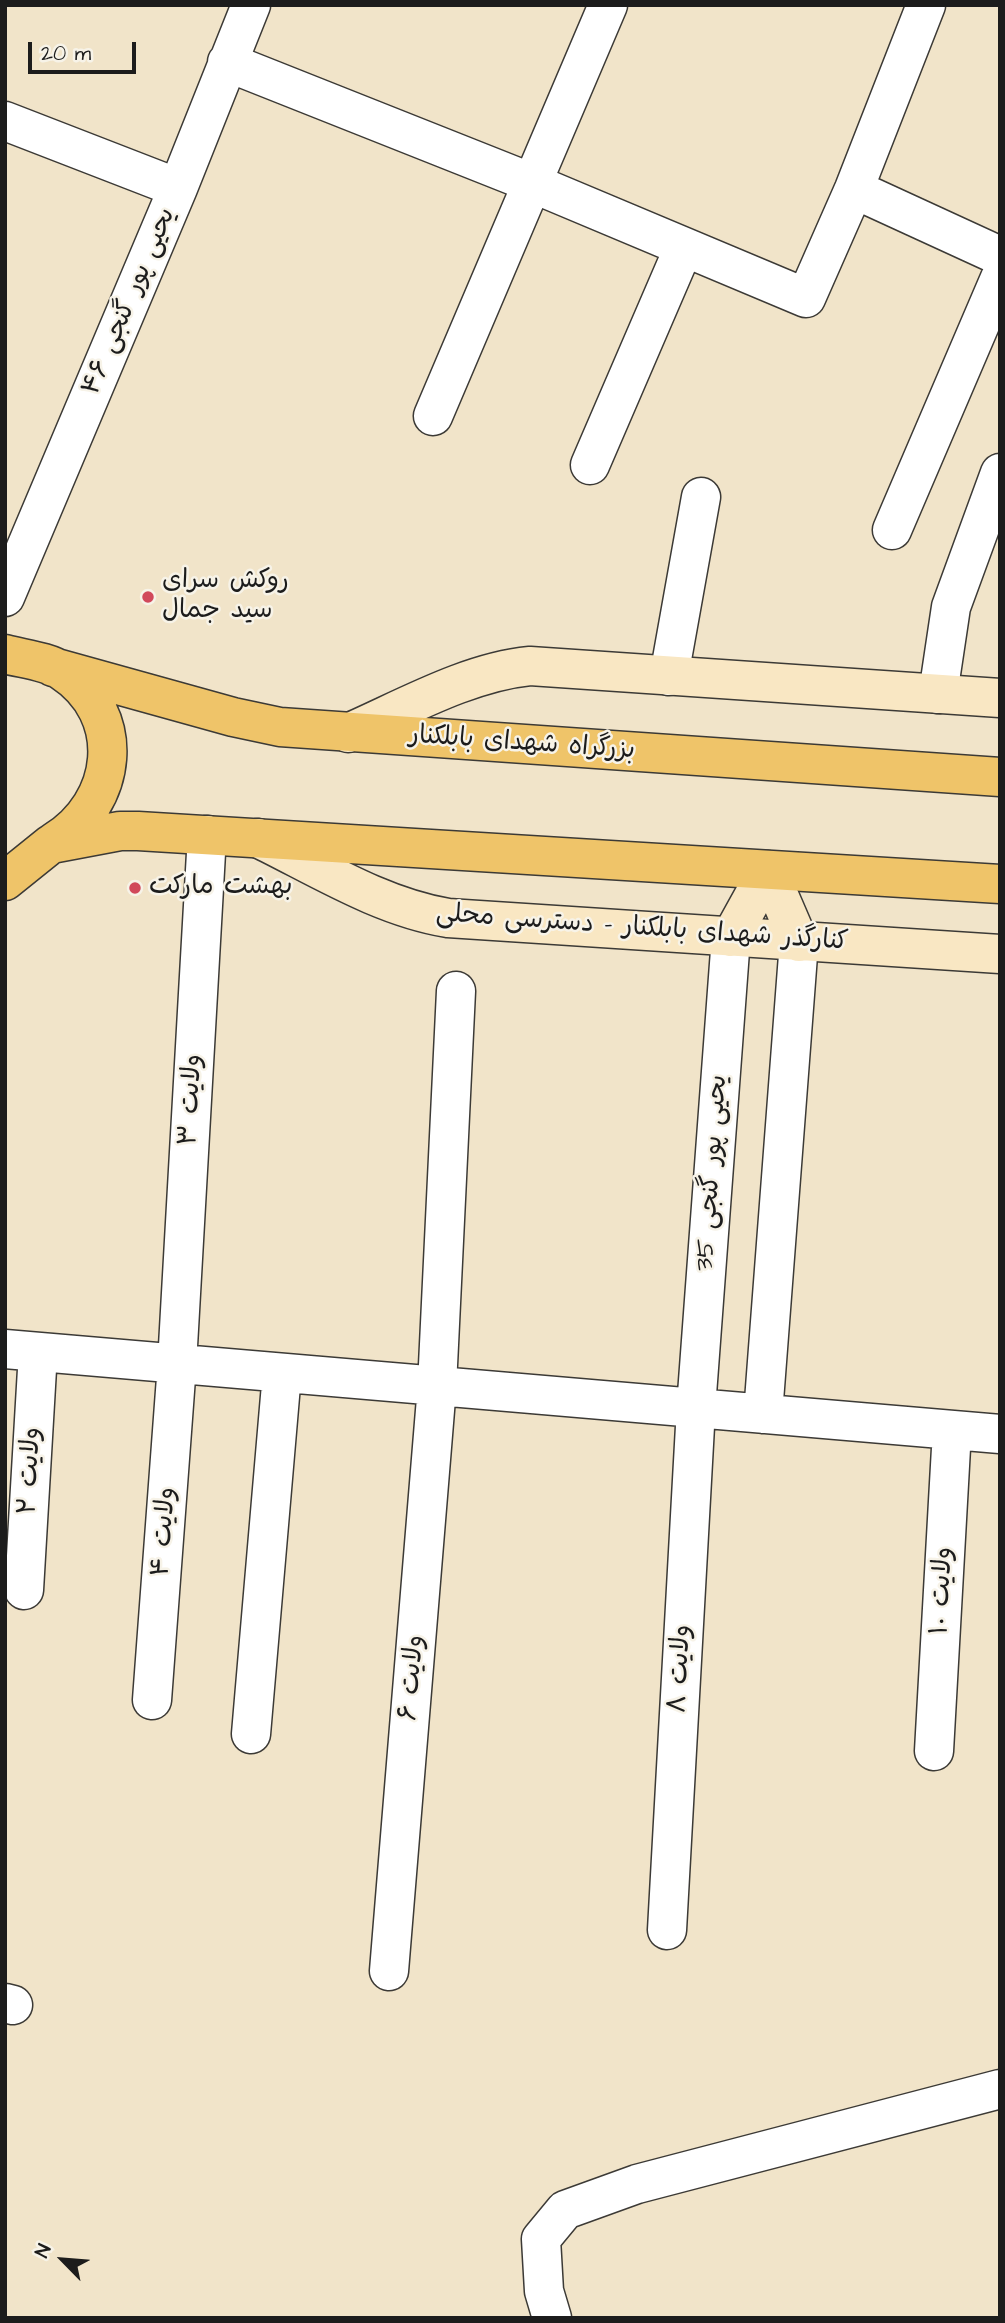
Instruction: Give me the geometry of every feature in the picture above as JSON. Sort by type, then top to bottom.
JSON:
[{"type":"main road","name":"بزرگراه شهدای بابلکنار","points":[[5,654],[233,717],[280,727],[1000,777]]},
{"type":"main road","points":[[348,733],[471,679],[509,668],[530,666],[1000,698]]},
{"type":"main road","points":[[5,881],[71,831],[87,814],[99,794],[106,771],[107,748],[103,725],[93,703],[79,685],[53,667]]},
{"type":"main road","points":[[5,858],[51,844],[120,831],[1000,884]]},
{"type":"main road","name":"کنارگذر شهدای بابلکنار - دسترسی محلی","points":[[258,838],[372,894],[428,915],[468,920],[1000,954]]},
{"type":"main road","points":[[731,937],[768,870]]},
{"type":"main road","points":[[768,870],[799,942]]},
{"type":"street","name":"یحیی پور گنجی ۴۶","points":[[5,597],[178,188],[251,5]]},
{"type":"street","points":[[433,416],[608,5]]},
{"type":"street","points":[[228,62],[532,183],[806,298],[854,189],[926,5]]},
{"type":"street","points":[[5,121],[178,188]]},
{"type":"street","points":[[854,189],[1000,256]]},
{"type":"street","points":[[590,465],[684,247]]},
{"type":"street","points":[[892,530],[1000,278]]},
{"type":"street","points":[[938,694],[951,607],[1000,473]]},
{"type":"street","points":[[669,676],[701,497]]},
{"type":"street","name":"ولایت ۳","points":[[177,1364],[207,835]]},
{"type":"street","name":"یحیی پور گنجی 35","points":[[696,1409],[731,937]]},
{"type":"street","points":[[763,1414],[799,942]]},
{"type":"street","name":"ولایت ۶","points":[[390,1970],[437,1386],[456,991]]},
{"type":"street","points":[[22,1351],[1000,1434]]},
{"type":"street","name":"ولایت ۲","points":[[22,1351],[24,1590]]},
{"type":"street","name":"ولایت ۴","points":[[152,1700],[177,1364]]},
{"type":"street","points":[[251,1734],[282,1373]]},
{"type":"street","name":"ولایت ۸","points":[[667,1930],[696,1409]]},
{"type":"street","name":"ولایت ۱۰","points":[[934,1751],[952,1430]]},
{"type":"street","points":[[552,2318],[544,2291],[541,2239],[565,2210],[637,2184],[1000,2089]]},
{"type":"place","name":"روکش سرای سید جمال","points":[[148,597]]},
{"type":"place","name":"بهشت مارکت","points":[[135,888]]}]
